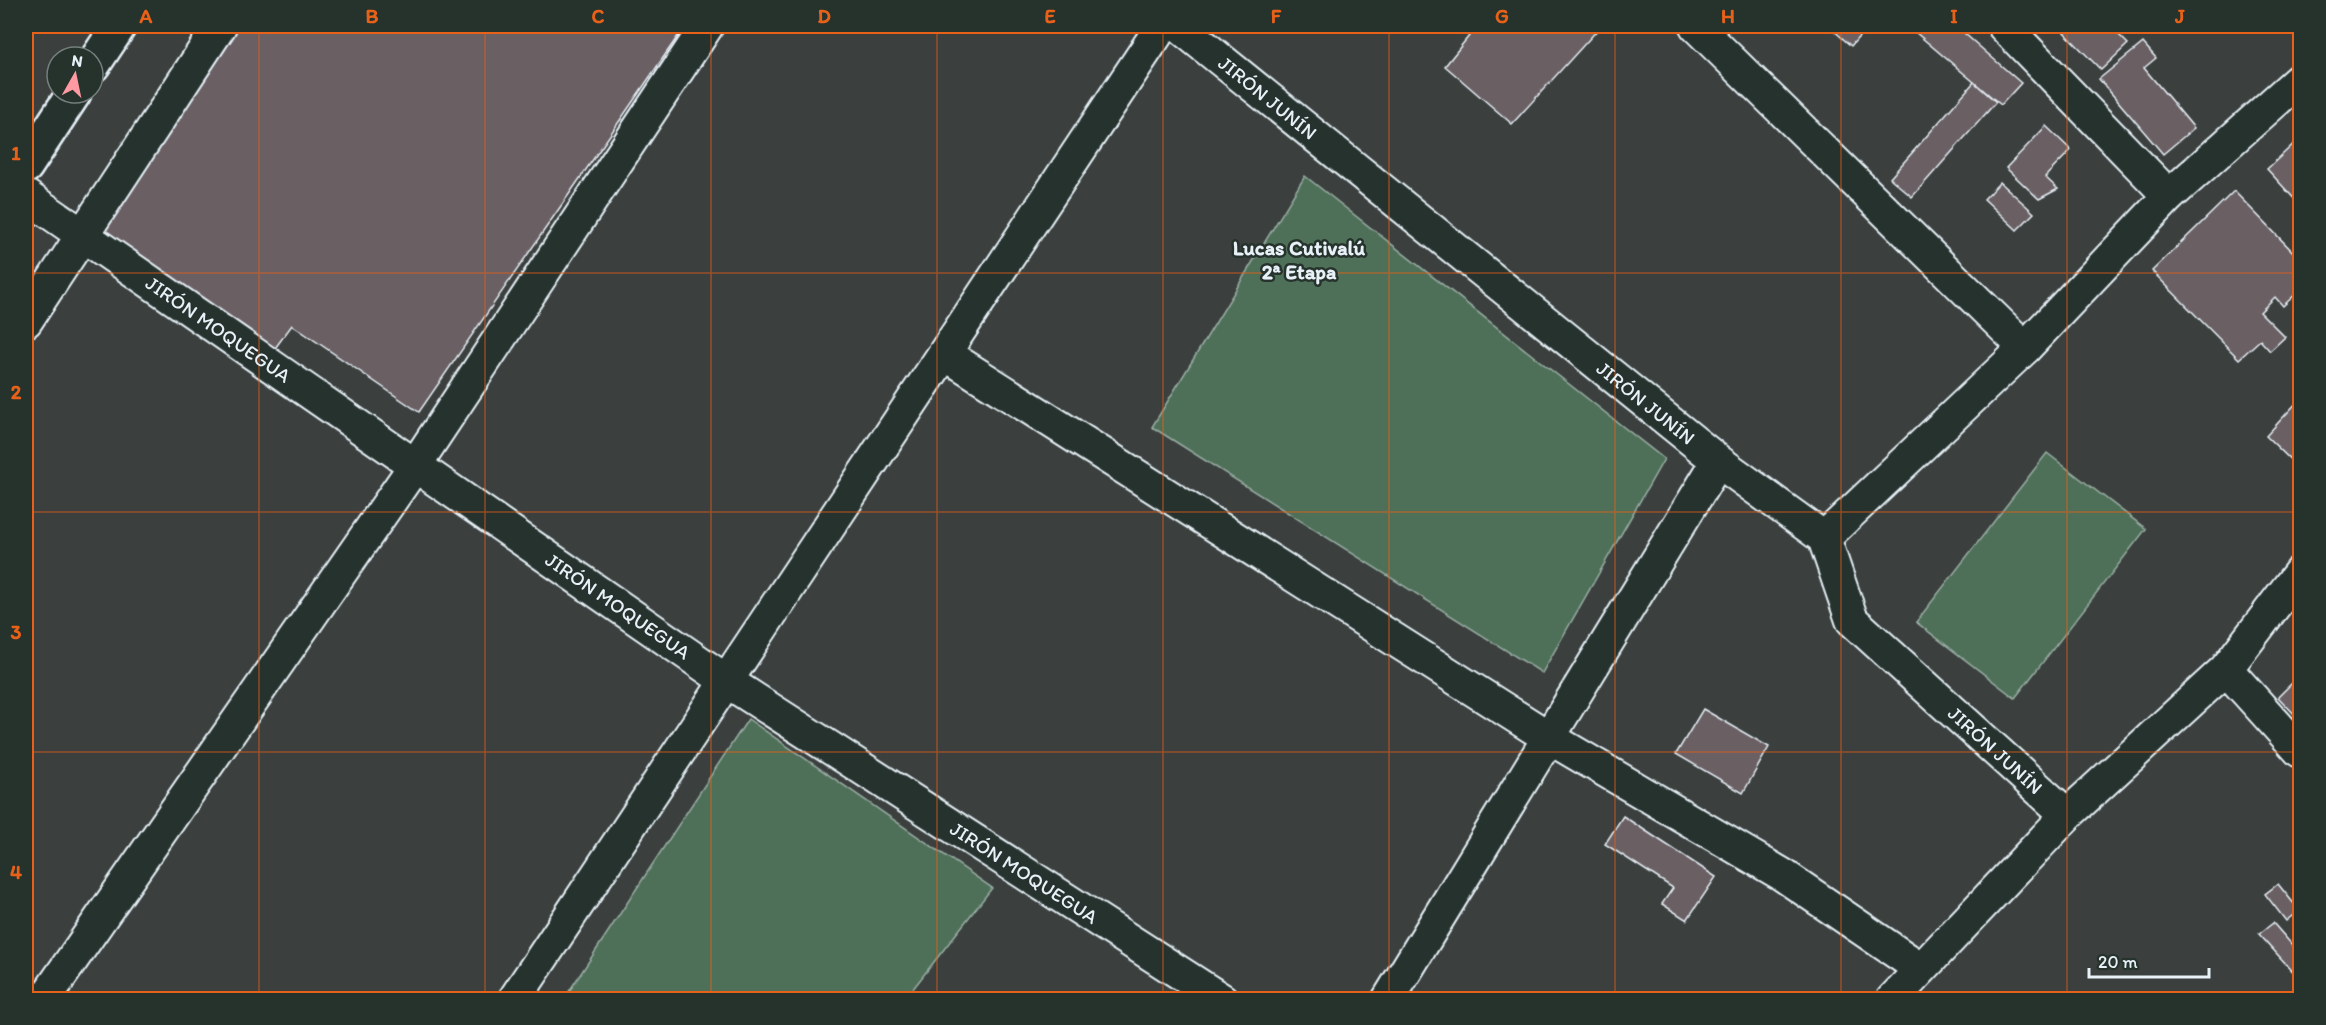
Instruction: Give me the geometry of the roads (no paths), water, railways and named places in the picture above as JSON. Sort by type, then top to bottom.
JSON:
[{"type":"main road","points":[[105,46],[119,26]]},
{"type":"main road","points":[[26,166],[66,105]]},
{"type":"street","points":[[26,321],[220,26]]},
{"type":"street","points":[[44,999],[416,464],[707,26]]},
{"type":"street","points":[[523,996],[726,680],[1162,26]]},
{"type":"street","name":"JIRÓN JUNÍN","points":[[1179,26],[1718,461],[1824,538],[1852,620],[2067,815]]},
{"type":"street","points":[[1696,26],[2025,348]]},
{"type":"street","points":[[2004,26],[2169,196]]},
{"type":"street","points":[[1824,538],[2025,348],[2169,196],[2301,79]]},
{"type":"street","name":"JIRÓN MOQUEGUA","points":[[26,196],[726,680],[1222,999]]},
{"type":"street","points":[[945,354],[1548,737],[1783,875],[1920,969]]},
{"type":"street","points":[[1388,999],[1718,461]]},
{"type":"street","points":[[1892,999],[2067,815],[2226,669],[2301,572]]},
{"type":"street","points":[[2226,669],[2301,751]]},
{"type":"district","name":"Lucas Cutivalú 2ª Etapa","points":[[1299,259]]}]
